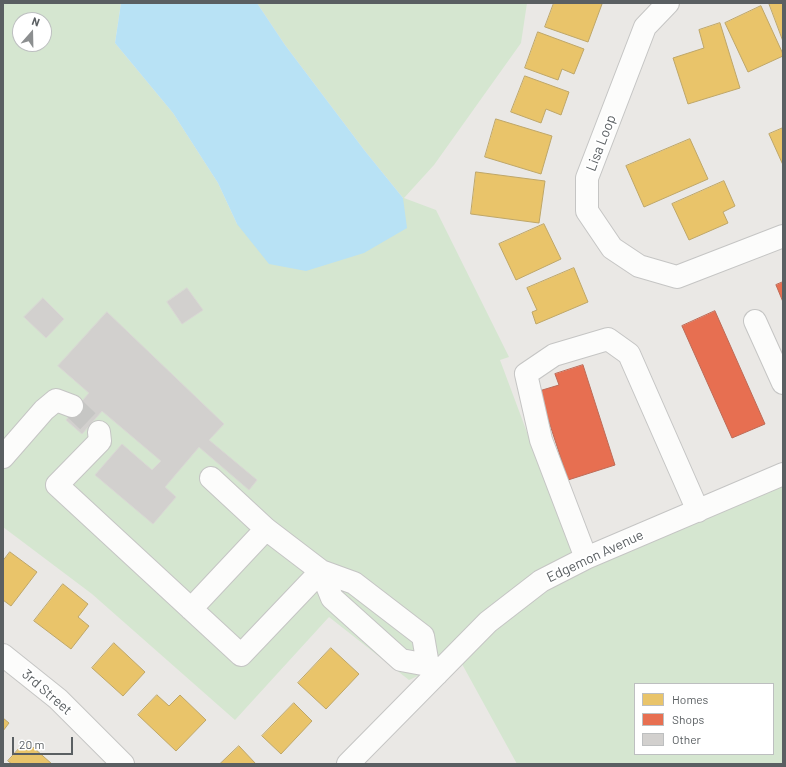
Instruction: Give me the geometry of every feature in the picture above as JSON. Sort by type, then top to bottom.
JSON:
[{"type":"street","name":"Lisa Loop","points":[[668,3],[645,27],[587,178],[586,211],[612,248],[639,266],[677,277],[783,236]]},
{"type":"street","points":[[755,321],[783,383]]},
{"type":"street","points":[[586,558],[541,440],[526,374],[554,354],[608,339],[629,354],[698,511]]},
{"type":"street","points":[[3,457],[44,410],[56,400],[72,406]]},
{"type":"street","points":[[99,432],[100,441],[57,485],[241,656],[321,571]]},
{"type":"street","name":"Edgemon Avenue","points":[[348,764],[432,670],[488,622],[541,581],[586,558],[783,474]]},
{"type":"street","points":[[211,478],[266,529],[321,571],[354,583],[423,636],[432,670]]},
{"type":"street","points":[[191,609],[266,529]]},
{"type":"street","points":[[321,571],[332,598],[400,660],[432,670]]},
{"type":"street","name":"3rd Street","points":[[3,655],[58,699],[123,764]]},
{"type":"green space","points":[[3,3],[121,3],[115,43],[173,113],[218,183],[237,224],[403,198],[365,151],[285,45],[257,3],[527,3],[521,43],[434,165],[404,198],[436,210],[509,357],[500,360],[572,553],[537,571],[422,674],[409,680],[329,617],[235,720],[92,594],[3,527]]},
{"type":"green space","points":[[783,486],[783,764],[517,764],[462,664],[495,631],[546,591],[589,568]]},
{"type":"water","points":[[121,3],[257,3],[285,45],[365,151],[403,198],[407,228],[364,253],[306,271],[269,264],[237,224],[218,183],[173,113],[115,43]]},
{"type":"building: Homes","points":[[554,3],[602,4],[588,42],[545,27]]},
{"type":"building: Homes","points":[[769,3],[783,3],[783,41]]},
{"type":"building: Homes","points":[[761,6],[783,56],[748,72],[725,23]]},
{"type":"building: Homes","points":[[720,23],[740,88],[688,104],[673,58],[704,48],[699,30]]},
{"type":"building: Homes","points":[[538,32],[584,49],[574,74],[562,69],[558,80],[525,68]]},
{"type":"building: Homes","points":[[525,76],[569,92],[561,115],[546,109],[541,123],[511,112]]},
{"type":"building: Homes","points":[[496,119],[552,136],[541,174],[485,157]]},
{"type":"building: Homes","points":[[783,128],[783,165],[769,134]]},
{"type":"building: Homes","points":[[690,139],[708,179],[644,207],[626,166]]},
{"type":"building: Homes","points":[[476,172],[545,181],[539,223],[471,214]]},
{"type":"building: Homes","points":[[724,181],[735,206],[723,212],[728,223],[689,240],[672,204]]},
{"type":"building: Homes","points":[[544,224],[561,259],[516,280],[499,244]]},
{"type":"building: Homes","points":[[574,268],[588,302],[536,324],[532,312],[537,310],[527,288]]},
{"type":"building: Homes","points":[[10,552],[37,572],[11,606],[3,600],[3,561]]},
{"type":"building: Homes","points":[[63,584],[88,604],[78,617],[89,626],[71,649],[34,621]]},
{"type":"building: Homes","points":[[114,643],[145,672],[123,696],[92,668]]},
{"type":"building: Homes","points":[[331,648],[359,674],[326,709],[298,683]]},
{"type":"building: Homes","points":[[157,695],[169,706],[180,695],[206,720],[176,751],[138,715]]},
{"type":"building: Homes","points":[[294,703],[312,721],[281,754],[262,736]]},
{"type":"building: Homes","points":[[3,718],[9,723],[3,731]]},
{"type":"building: Homes","points":[[26,741],[52,764],[12,764],[8,761]]},
{"type":"building: Homes","points":[[239,746],[256,764],[220,764]]},
{"type":"building: Shops","points":[[783,282],[783,302],[776,285]]},
{"type":"building: Shops","points":[[715,311],[765,424],[732,438],[682,326]]},
{"type":"building: Shops","points":[[583,365],[615,465],[568,480],[539,391],[559,385],[555,374]]},
{"type":"building: Other","points":[[187,288],[203,310],[182,324],[167,302]]},
{"type":"building: Other","points":[[43,298],[64,319],[46,338],[24,317]]},
{"type":"building: Other","points":[[107,312],[224,424],[209,440],[257,480],[249,490],[199,447],[165,487],[176,497],[153,524],[95,475],[122,444],[152,470],[161,461],[102,411],[82,434],[66,420],[89,393],[58,366]]},
{"type":"tunnel","points":[[72,406],[99,432]]}]
